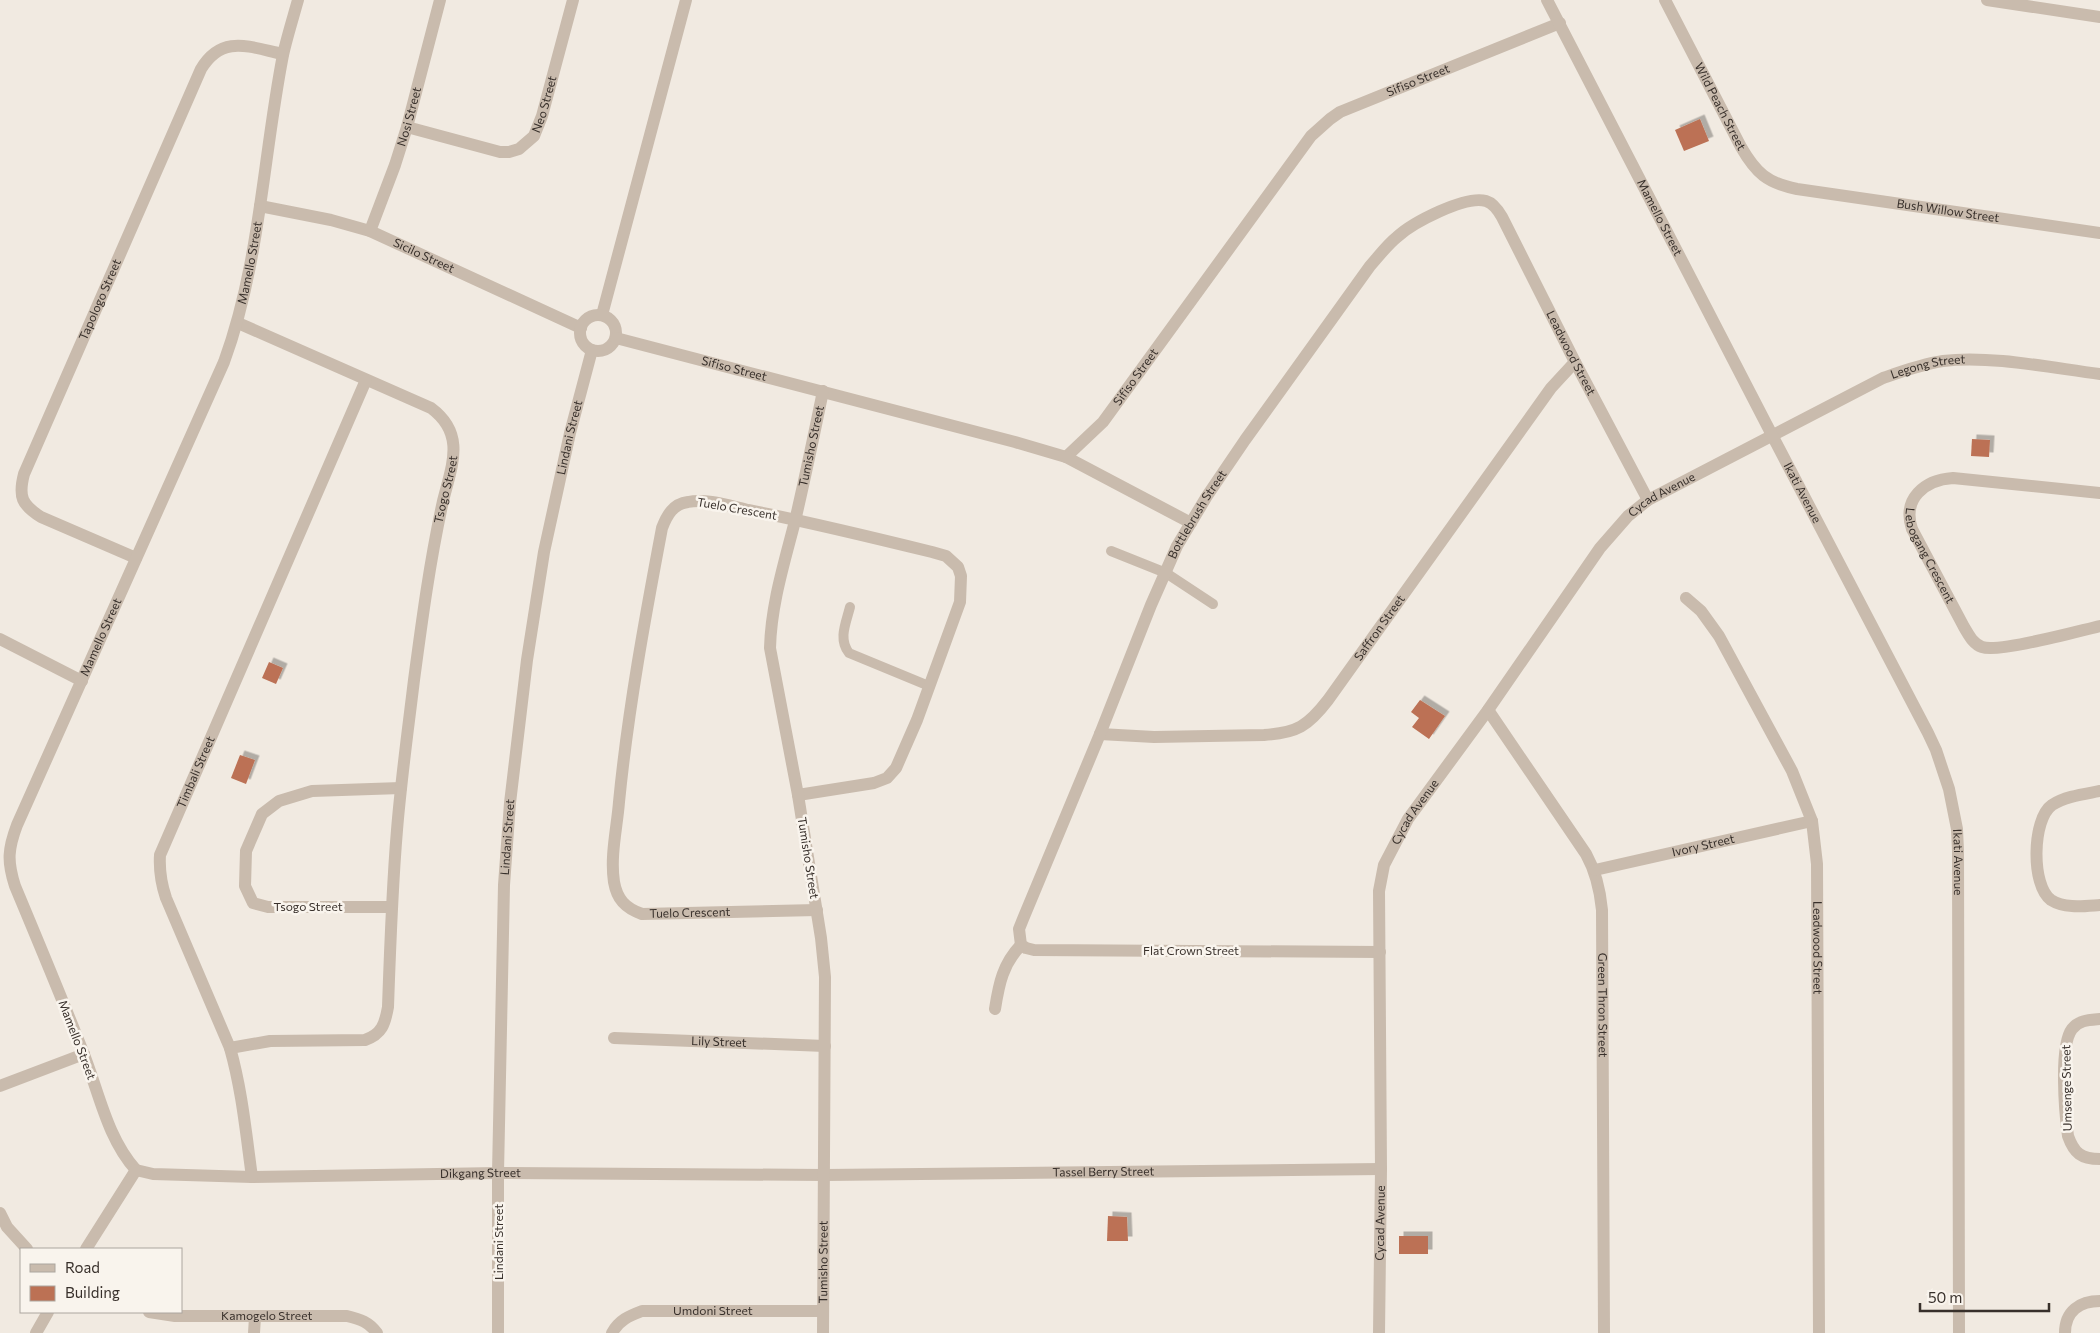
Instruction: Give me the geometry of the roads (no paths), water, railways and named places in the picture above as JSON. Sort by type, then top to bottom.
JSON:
[{"type":"street","name":"Mamello Street","points":[[136,1170],[125,1158],[115,1140],[84,1054],[15,886],[8,857],[17,825],[224,362],[238,323],[248,278],[283,54],[298,0]]},
{"type":"street","name":"Nosi Street","points":[[370,231],[407,127],[440,0]]},
{"type":"street","name":"Neo Street","points":[[407,127],[500,152],[509,152],[526,144],[534,136],[542,116],[573,0]]},
{"type":"street","points":[[602,315],[686,0]]},
{"type":"street","name":"Mamello Street","points":[[1548,0],[1772,435]]},
{"type":"street","name":"Wild Peach Street","points":[[1664,0],[1746,157],[1756,169],[1772,182],[1797,189]]},
{"type":"street","points":[[1986,0],[2100,16]]},
{"type":"street","name":"Sifiso Street","points":[[616,338],[823,391],[1066,457],[1103,422],[1320,127],[1340,112],[1560,22]]},
{"type":"street","name":"Tapologo Street","points":[[136,558],[41,517],[29,509],[22,500],[20,487],[24,474],[207,58],[221,48],[231,46],[283,54]]},
{"type":"street","name":"Bush Willow Street","points":[[1797,189],[2100,233]]},
{"type":"street","name":"Bottlebrush Street","points":[[1021,945],[1019,928],[1166,573],[1191,523],[1245,440],[1294,375],[1370,266],[1386,247],[1412,226],[1458,204],[1477,200],[1486,201],[1493,205]]},
{"type":"street","name":"Leadwood Street","points":[[1493,205],[1502,217],[1575,362],[1648,500]]},
{"type":"street","name":"Sicilo Street","points":[[260,206],[331,220],[370,231],[581,328]]},
{"type":"street","points":[[602,315],[614,323],[616,338],[608,348],[601,351],[592,350],[582,341],[581,328],[586,319],[602,315]]},
{"type":"street","name":"Tsogo Street","points":[[230,1048],[270,1041],[352,1042],[375,1037],[382,1030],[388,1008],[392,907],[401,788],[425,597],[454,456],[454,443],[447,423],[431,408],[238,323]]},
{"type":"street","name":"Lindani Street","points":[[498,1333],[498,1173],[504,885],[518,734],[544,552],[568,442],[592,350]]},
{"type":"street","name":"Legong Street","points":[[1772,435],[1883,378],[1934,363],[1971,360],[2100,374]]},
{"type":"street","name":"Saffron Street","points":[[1100,734],[1154,736],[1264,735],[1281,734],[1308,724],[1328,700],[1551,388],[1575,362]]},
{"type":"street","name":"Timbali Street","points":[[252,1177],[239,1084],[230,1048],[166,898],[161,884],[160,855],[366,380]]},
{"type":"street","name":"Tumisho Street","points":[[823,391],[770,626],[770,648],[798,795],[817,910],[825,977],[823,1333]]},
{"type":"street","name":"Cycad Avenue","points":[[1379,1333],[1381,1169],[1379,891],[1384,865],[1390,850],[1408,819],[1488,710],[1600,548],[1628,516],[1648,500],[1772,435]]},
{"type":"street","name":"Ikati Avenue","points":[[1772,435],[1925,726],[1944,770],[1954,808],[1958,851],[1959,1333]]},
{"type":"street","points":[[1066,457],[1191,523]]},
{"type":"street","name":"Lebogang Crescent","points":[[2100,493],[1953,478],[1942,479],[1929,483],[1918,492],[1911,504],[1909,514],[1912,530],[1964,628],[1972,640],[1981,647],[2005,648],[2100,626]]},
{"type":"street","name":"Tuelo Crescent","points":[[798,795],[866,785],[887,778],[896,768],[960,602],[961,576],[958,567],[946,556],[795,520],[699,501],[687,502],[676,506],[667,515],[662,528],[642,631],[621,780],[613,867],[614,882],[622,904],[642,914],[817,910]]},
{"type":"street","name":"Leadwood Street","points":[[1686,598],[1710,622],[1728,651],[1792,771],[1812,821],[1817,864],[1820,1333]]},
{"type":"street","points":[[0,639],[82,681]]},
{"type":"street","name":"Green Thron Street","points":[[1488,710],[1574,835],[1595,870],[1600,889],[1602,910],[1604,1333]]},
{"type":"street","name":"Tsogo Street","points":[[392,907],[268,907],[253,903],[245,886],[246,851],[262,814],[279,801],[312,791],[401,788]]},
{"type":"street","points":[[2100,791],[2065,799],[2046,811],[2038,832],[2038,870],[2039,882],[2044,891],[2057,904],[2073,906],[2100,905]]},
{"type":"street","name":"Ivory Street","points":[[1595,870],[1812,821]]},
{"type":"street","points":[[995,1009],[1004,967],[1021,945]]},
{"type":"street","name":"Flat Crown Street","points":[[1021,945],[1034,950],[1380,952]]},
{"type":"street","name":"Umsenge Street","points":[[2100,1018],[2083,1020],[2073,1028],[2066,1038],[2064,1053],[2068,1136],[2072,1148],[2081,1155],[2100,1159]]},
{"type":"street","name":"Lily Street","points":[[614,1038],[825,1046]]},
{"type":"street","points":[[0,1086],[84,1054]]},
{"type":"street","name":"Tassel Berry Street","points":[[825,1175],[1381,1169]]},
{"type":"street","points":[[87,1248],[136,1170]]},
{"type":"street","name":"Dikgang Street","points":[[136,1170],[153,1174],[252,1177],[498,1173],[825,1175]]},
{"type":"street","points":[[0,1213],[7,1227],[26,1248]]},
{"type":"street","points":[[2065,1333],[2069,1316],[2074,1308],[2082,1302],[2100,1300]]},
{"type":"street","name":"Umdoni Street","points":[[612,1333],[618,1324],[627,1317],[642,1311],[823,1311]]},
{"type":"street","points":[[36,1333],[47,1313]]},
{"type":"street","name":"Kamogelo Street","points":[[156,1313],[175,1316],[347,1316],[369,1324],[377,1333]]},
{"type":"street","points":[[254,1317],[254,1333]]},
{"type":"lane","points":[[1111,551],[1166,573],[1213,604]]},
{"type":"lane","points":[[850,607],[843,635],[844,646],[849,653],[929,686]]}]
